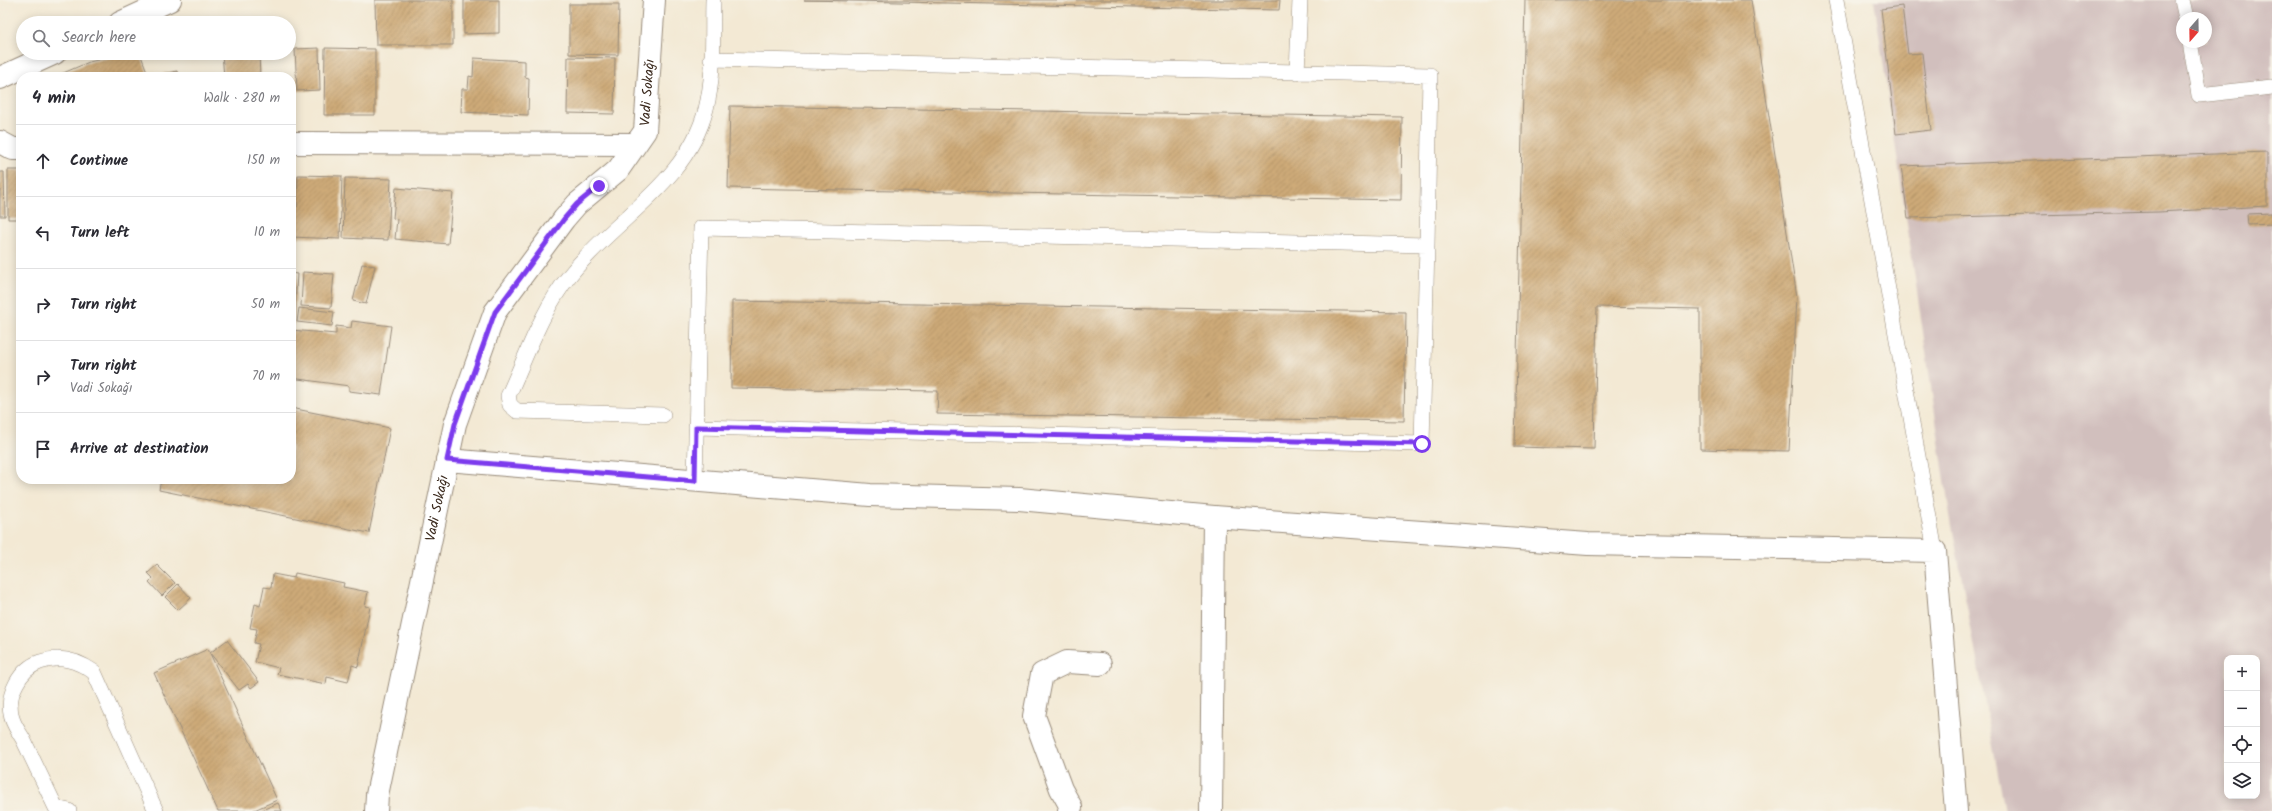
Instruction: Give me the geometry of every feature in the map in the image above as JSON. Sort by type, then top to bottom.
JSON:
[{"type":"street","name":"Vadi Sokağı","points":[[376,811],[377,795],[455,424],[495,312],[564,219],[577,204],[618,170],[644,130],[654,0]]},
{"type":"street","points":[[135,16],[167,1]]},
{"type":"street","points":[[0,78],[40,60]]},
{"type":"street","points":[[0,142],[13,149],[16,149]]},
{"type":"street","points":[[296,144],[635,144]]},
{"type":"street","points":[[447,460],[870,495],[1018,499],[1214,517],[1588,544],[1935,551],[1956,811]]},
{"type":"street","points":[[1211,811],[1214,517]]},
{"type":"street","points":[[1069,811],[1071,807],[1061,789],[1034,716],[1042,674],[1068,662],[1100,664]]},
{"type":"lane","points":[[663,415],[517,411],[510,406],[508,396],[538,327],[553,298],[570,274],[589,253],[661,186],[688,152],[706,109],[710,84],[713,0]]},
{"type":"lane","points":[[1297,73],[1300,0]]},
{"type":"lane","points":[[1836,0],[1935,551]]},
{"type":"lane","points":[[2182,0],[2185,12]]},
{"type":"lane","points":[[2191,48],[2199,95],[2272,88]]},
{"type":"lane","points":[[696,427],[1422,444],[1430,76],[711,59]]},
{"type":"lane","points":[[695,481],[700,228],[1427,245]]},
{"type":"lane","points":[[69,811],[56,808],[11,715],[13,690],[19,679],[28,669],[38,663],[52,659],[67,659],[82,664],[94,672],[154,811]]},
{"type":"shaded area","points":[[1874,0],[2272,0],[2272,811],[2005,811],[1950,515]]},
{"type":"building","points":[[375,0],[453,0],[453,45],[376,45]]},
{"type":"building","points":[[464,0],[499,0],[499,33],[464,34]]},
{"type":"building","points":[[804,0],[1280,0],[1279,10]]},
{"type":"building","points":[[1525,0],[1751,0],[1797,297],[1789,451],[1700,449],[1700,309],[1597,307],[1594,449],[1515,447]]},
{"type":"building","points":[[569,4],[619,4],[618,55],[569,54]]},
{"type":"building","points":[[1902,6],[1908,54],[1922,53],[1931,130],[1896,134],[1881,9]]},
{"type":"building","points":[[319,48],[320,90],[297,91],[296,49]]},
{"type":"building","points":[[325,48],[375,49],[375,115],[324,115]]},
{"type":"building","points":[[568,57],[615,58],[614,114],[567,113]]},
{"type":"building","points":[[474,58],[525,61],[525,77],[529,78],[528,115],[461,112],[462,89],[468,89],[469,76],[473,77]]},
{"type":"building","points":[[98,60],[143,60],[147,72],[66,72],[89,62]]},
{"type":"building","points":[[223,60],[259,60],[260,72],[224,72]]},
{"type":"building","points":[[730,106],[1402,117],[1401,200],[728,188]]},
{"type":"building","points":[[2267,152],[2267,206],[2159,212],[1908,218],[1901,166]]},
{"type":"building","points":[[8,170],[16,170],[16,219],[8,219]]},
{"type":"building","points":[[0,172],[4,172],[5,216],[0,216]]},
{"type":"building","points":[[298,175],[342,176],[340,239],[296,237]]},
{"type":"building","points":[[345,178],[391,179],[388,240],[343,238]]},
{"type":"building","points":[[396,188],[453,193],[448,244],[395,239],[397,219],[393,218]]},
{"type":"building","points":[[2272,213],[2272,224],[2248,225],[2247,214]]},
{"type":"building","points":[[362,264],[375,266],[366,304],[353,301]]},
{"type":"building","points":[[303,272],[334,274],[331,308],[301,306]]},
{"type":"building","points":[[732,301],[1406,312],[1404,421],[937,414],[938,391],[731,388]]},
{"type":"building","points":[[299,308],[334,312],[332,326],[297,322]]},
{"type":"building","points":[[352,321],[391,326],[381,395],[349,391],[349,386],[296,379],[296,330],[336,334],[336,326],[351,328]]},
{"type":"building","points":[[296,409],[390,428],[369,533],[159,490],[160,484],[296,484]]},
{"type":"building","points":[[157,565],[175,583],[162,596],[149,582],[153,578],[148,573]]},
{"type":"building","points":[[295,573],[344,583],[343,587],[368,592],[365,606],[370,607],[358,667],[352,665],[348,682],[327,677],[326,684],[277,674],[279,668],[255,662],[259,644],[254,643],[257,629],[250,628],[255,604],[260,606],[264,587],[271,588],[273,574],[294,578]]},
{"type":"building","points":[[178,584],[191,598],[178,610],[165,597]]},
{"type":"building","points":[[227,640],[259,682],[251,688],[248,684],[239,690],[210,653]]},
{"type":"building","points":[[208,649],[277,800],[252,811],[218,811],[154,673]]},
{"type":"building","points":[[278,803],[282,811],[260,811]]},
{"type":"route","points":[[599,186],[577,204],[564,219],[495,312],[455,424],[447,460],[695,481],[696,427],[1422,444]]}]
